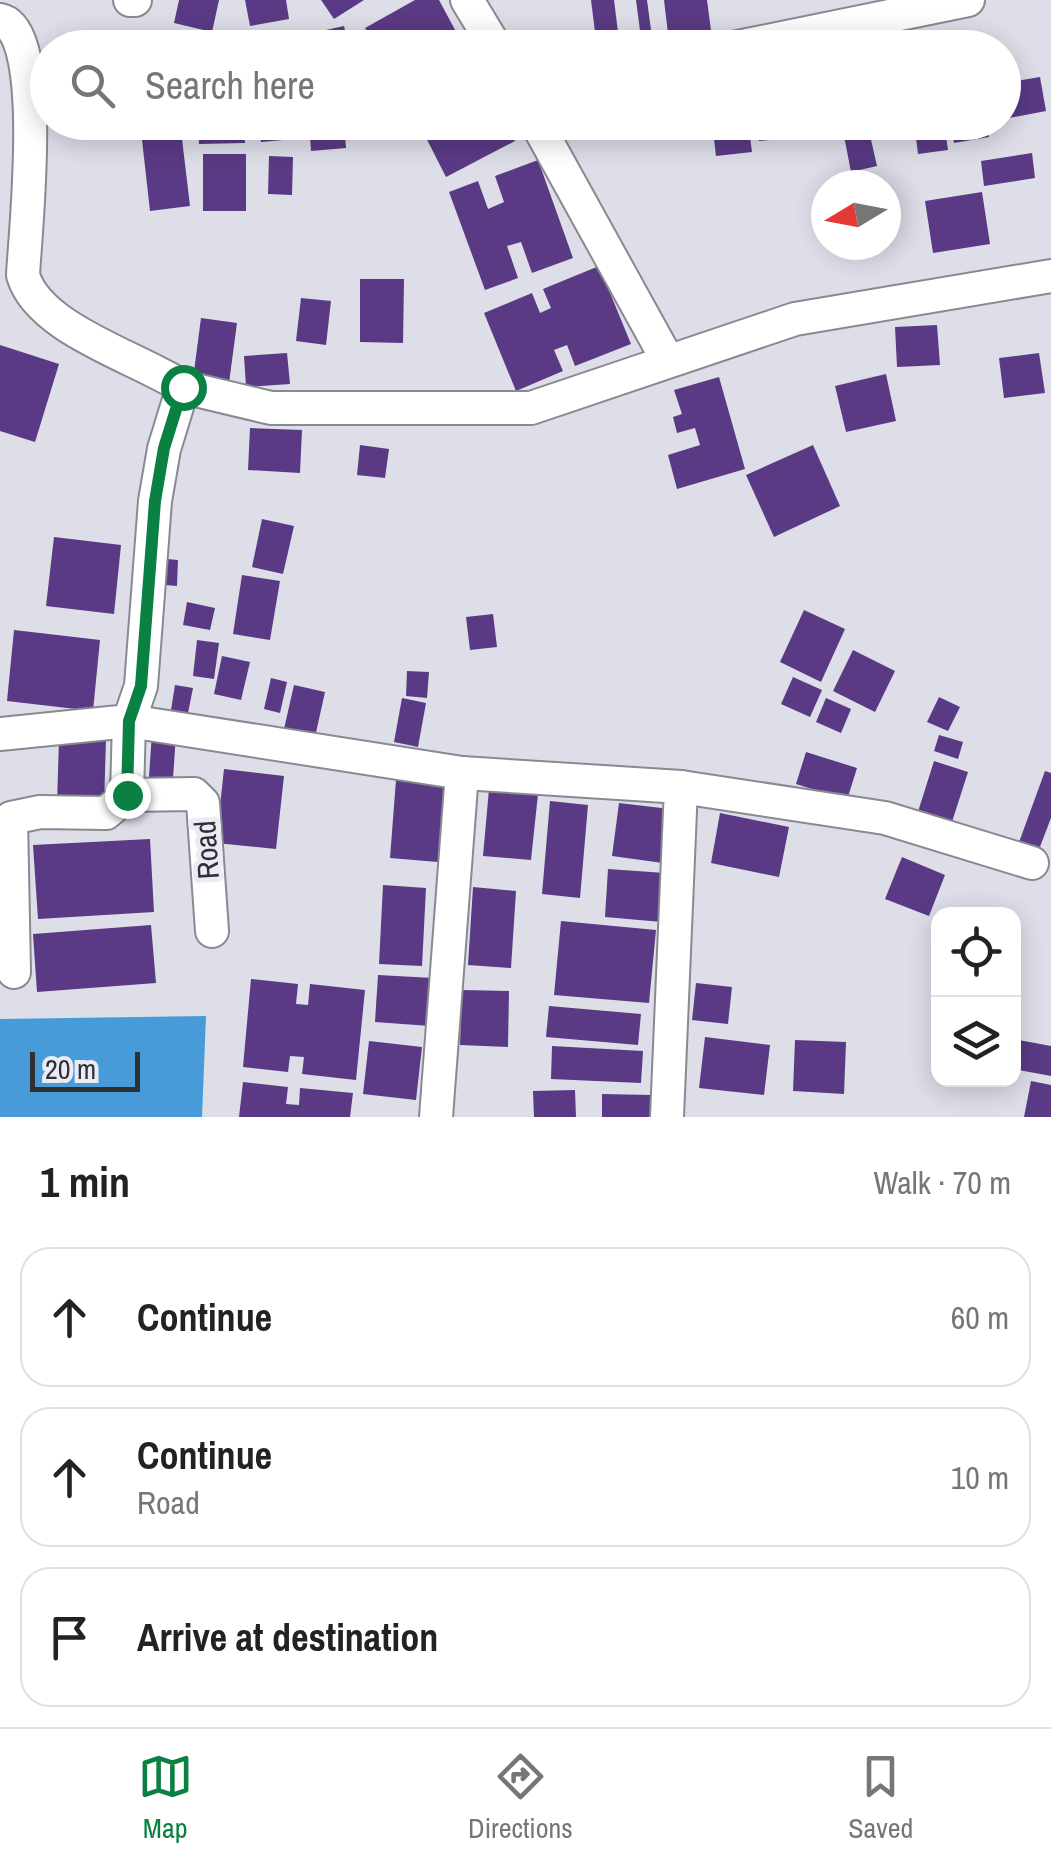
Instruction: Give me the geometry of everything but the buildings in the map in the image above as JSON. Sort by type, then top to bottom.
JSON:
[{"type":"street","points":[[467,0],[485,30]]},
{"type":"street","points":[[822,30],[968,0]]},
{"type":"street","points":[[0,20],[19,33],[30,73]]},
{"type":"street","points":[[30,105],[24,276],[29,295],[58,320],[183,387],[271,408],[531,408],[795,319],[1051,276]]},
{"type":"street","points":[[546,140],[668,362]]},
{"type":"street","points":[[14,972],[12,818],[40,812],[106,813],[127,795],[129,721],[141,686],[164,448],[183,387]]},
{"type":"street","points":[[0,734],[129,721],[462,773],[681,787],[885,818],[1032,863]]},
{"type":"street","points":[[436,1117],[462,773]]},
{"type":"street","points":[[667,1117],[681,787]]},
{"type":"street","name":"Road","points":[[127,795],[194,794],[203,802],[212,931]]},
{"type":"water","points":[[206,1016],[202,1117],[0,1117],[0,1019]]},
{"type":"route","points":[[127,795],[129,721],[141,686],[155,501],[164,448],[183,387]]}]
